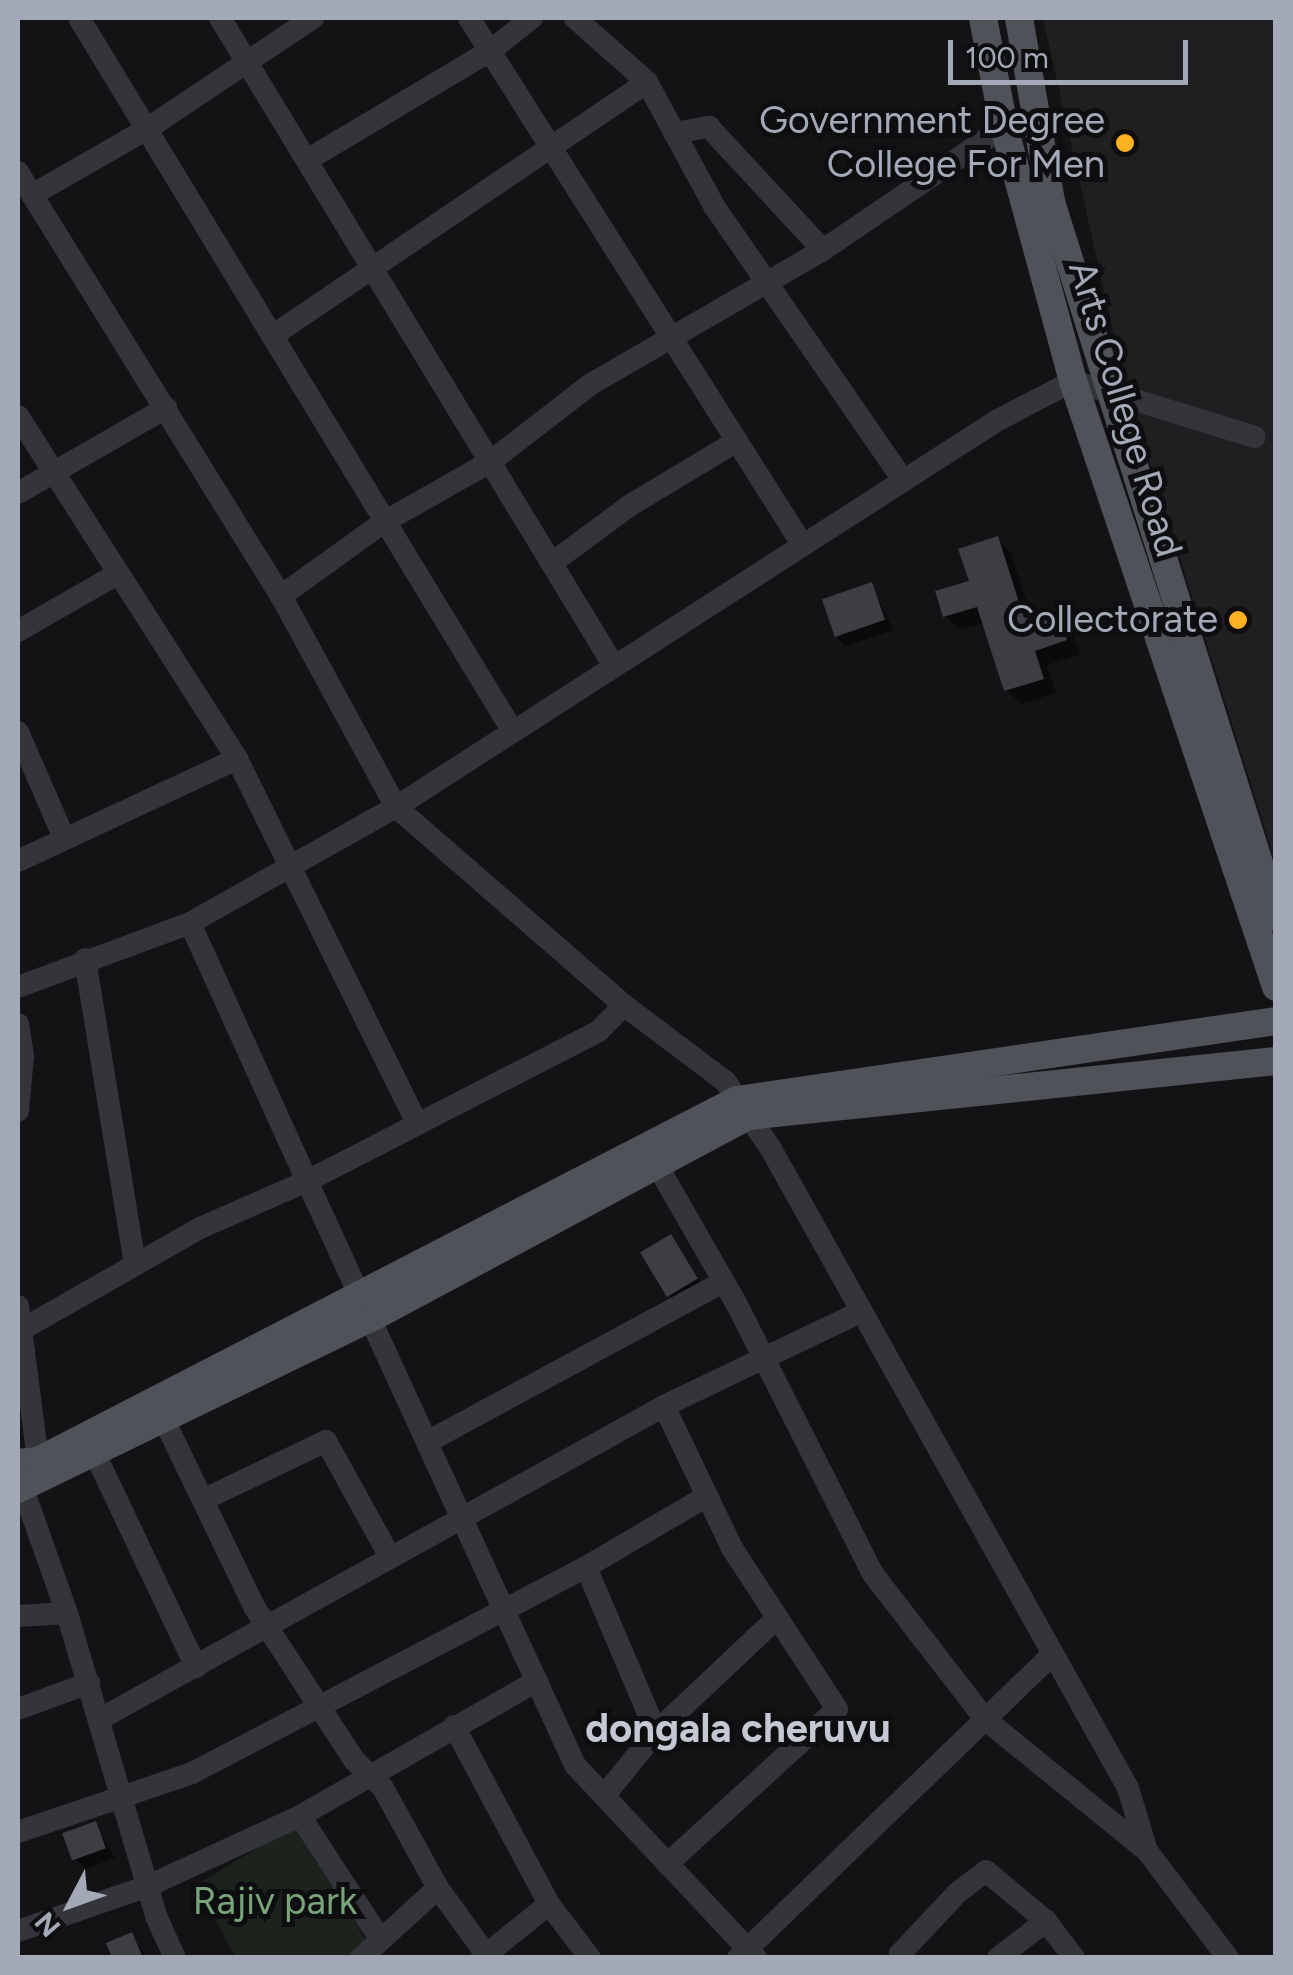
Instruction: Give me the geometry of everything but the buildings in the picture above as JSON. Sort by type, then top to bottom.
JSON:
[{"type":"main road","name":"Arts College Road","points":[[983,18],[1004,127],[1073,382],[1276,987]]},
{"type":"main road","points":[[1019,18],[1052,202],[1106,392],[1276,917]]},
{"type":"main road","points":[[24,1476],[95,1454],[164,1420],[368,1306],[743,1108],[1276,1021]]},
{"type":"main road","points":[[24,1476],[656,1164],[743,1108],[1276,1061]]},
{"type":"street","points":[[79,18],[512,730]]},
{"type":"street","points":[[220,18],[614,666]]},
{"type":"street","points":[[32,195],[147,129],[244,58],[312,18]]},
{"type":"street","points":[[469,18],[802,544]]},
{"type":"street","points":[[307,160],[490,51],[532,18]]},
{"type":"street","points":[[576,18],[647,82],[766,282],[903,480]]},
{"type":"street","points":[[272,336],[554,150],[647,82]]},
{"type":"street","points":[[674,133],[709,127],[823,250]]},
{"type":"street","points":[[280,596],[386,522],[490,462],[590,384],[823,250],[1004,127]]},
{"type":"street","points":[[18,172],[280,596],[396,807],[624,1005],[726,1082],[1128,1788],[1147,1852]]},
{"type":"street","points":[[18,986],[190,923],[396,807],[903,480],[1073,382],[1256,438]]},
{"type":"street","points":[[18,493],[166,408]]},
{"type":"street","points":[[18,416],[237,759],[418,1123]]},
{"type":"street","points":[[552,564],[628,506],[737,441]]},
{"type":"street","points":[[18,631],[117,574]]},
{"type":"street","points":[[18,732],[64,838]]},
{"type":"street","points":[[18,861],[237,759]]},
{"type":"street","points":[[190,923],[575,1766],[747,1955],[1051,1656]]},
{"type":"street","points":[[84,959],[135,1266]]},
{"type":"street","points":[[175,1958],[148,1886],[24,1476],[19,1318],[135,1266],[599,1032],[624,1005]]},
{"type":"street","points":[[18,1024],[23,1056],[18,1111]]},
{"type":"street","points":[[656,1164],[765,1359],[873,1574],[986,1720],[1147,1852],[1228,1958]]},
{"type":"street","points":[[429,1441],[723,1282]]},
{"type":"street","points":[[100,1719],[390,1557],[465,1520],[664,1406],[858,1313]]},
{"type":"street","points":[[664,1406],[707,1496],[837,1709],[668,1864]]},
{"type":"street","points":[[164,1420],[207,1498],[268,1626],[370,1775],[438,1888],[484,1955],[549,1904]]},
{"type":"street","points":[[207,1498],[326,1441],[390,1557]]},
{"type":"street","points":[[95,1454],[196,1667]]},
{"type":"street","points":[[18,1832],[122,1793],[192,1773],[504,1606],[586,1568],[707,1496]]},
{"type":"street","points":[[586,1568],[656,1732]]},
{"type":"street","points":[[18,1616],[67,1613]]},
{"type":"street","points":[[604,1796],[656,1732],[778,1618]]},
{"type":"street","points":[[18,1931],[148,1886],[300,1816],[537,1680]]},
{"type":"street","points":[[18,1709],[89,1683]]},
{"type":"street","points":[[454,1726],[549,1904],[590,1958]]},
{"type":"street","points":[[300,1816],[380,1938]]},
{"type":"street","points":[[904,1958],[900,1954],[957,1893],[986,1871],[1046,1921],[1074,1958]]},
{"type":"street","points":[[360,1958],[438,1888]]},
{"type":"street","points":[[998,1958],[1046,1921]]},
{"type":"shaded area","name":"Collectorate","points":[[1043,18],[1275,18],[1275,861],[1124,380]]},
{"type":"green space","name":"Rajiv park","points":[[297,1823],[367,1943],[352,1957],[235,1957],[197,1885]]},
{"type":"place","name":"Government Degree College For Men","points":[[1125,143]]},
{"type":"place","name":"Collectorate","points":[[1238,620]]},
{"type":"district","name":"dongala cheruvu","points":[[738,1728]]}]
